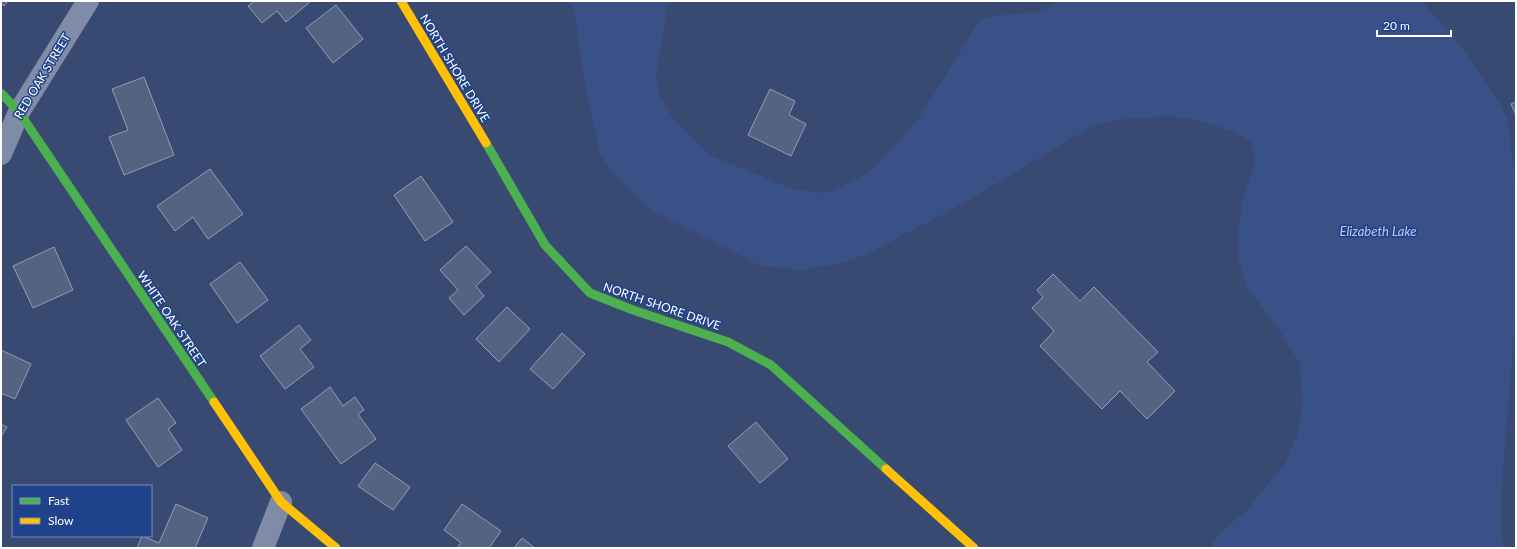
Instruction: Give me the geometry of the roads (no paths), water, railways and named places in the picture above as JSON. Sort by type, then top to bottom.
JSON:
[{"type":"street","name":"RED OAK STREET","points":[[1,154],[19,112],[88,1]]},
{"type":"street","name":"NORTH SHORE DRIVE","points":[[401,1],[451,83],[545,245],[590,293],[633,310],[728,342],[771,366],[974,548]]},
{"type":"street","name":"WHITE OAK STREET","points":[[1,93],[19,112],[281,502],[336,548]]},
{"type":"street","points":[[263,548],[281,502]]},
{"type":"water","name":"Elizabeth Lake","points":[[570,1],[668,1],[656,74],[660,97],[674,120],[712,156],[790,188],[816,193],[834,191],[872,170],[917,121],[978,23],[987,17],[1039,11],[1060,1],[1422,1],[1466,53],[1499,102],[1508,120],[1516,186],[1516,312],[1502,479],[1501,530],[1503,548],[1209,548],[1218,535],[1245,512],[1286,462],[1299,430],[1302,401],[1300,364],[1276,325],[1246,286],[1239,261],[1238,230],[1243,199],[1256,161],[1251,142],[1234,132],[1194,119],[1166,116],[1116,120],[1091,127],[962,204],[865,255],[838,264],[801,270],[761,266],[653,212],[612,172],[600,153],[583,74],[575,15]]}]
